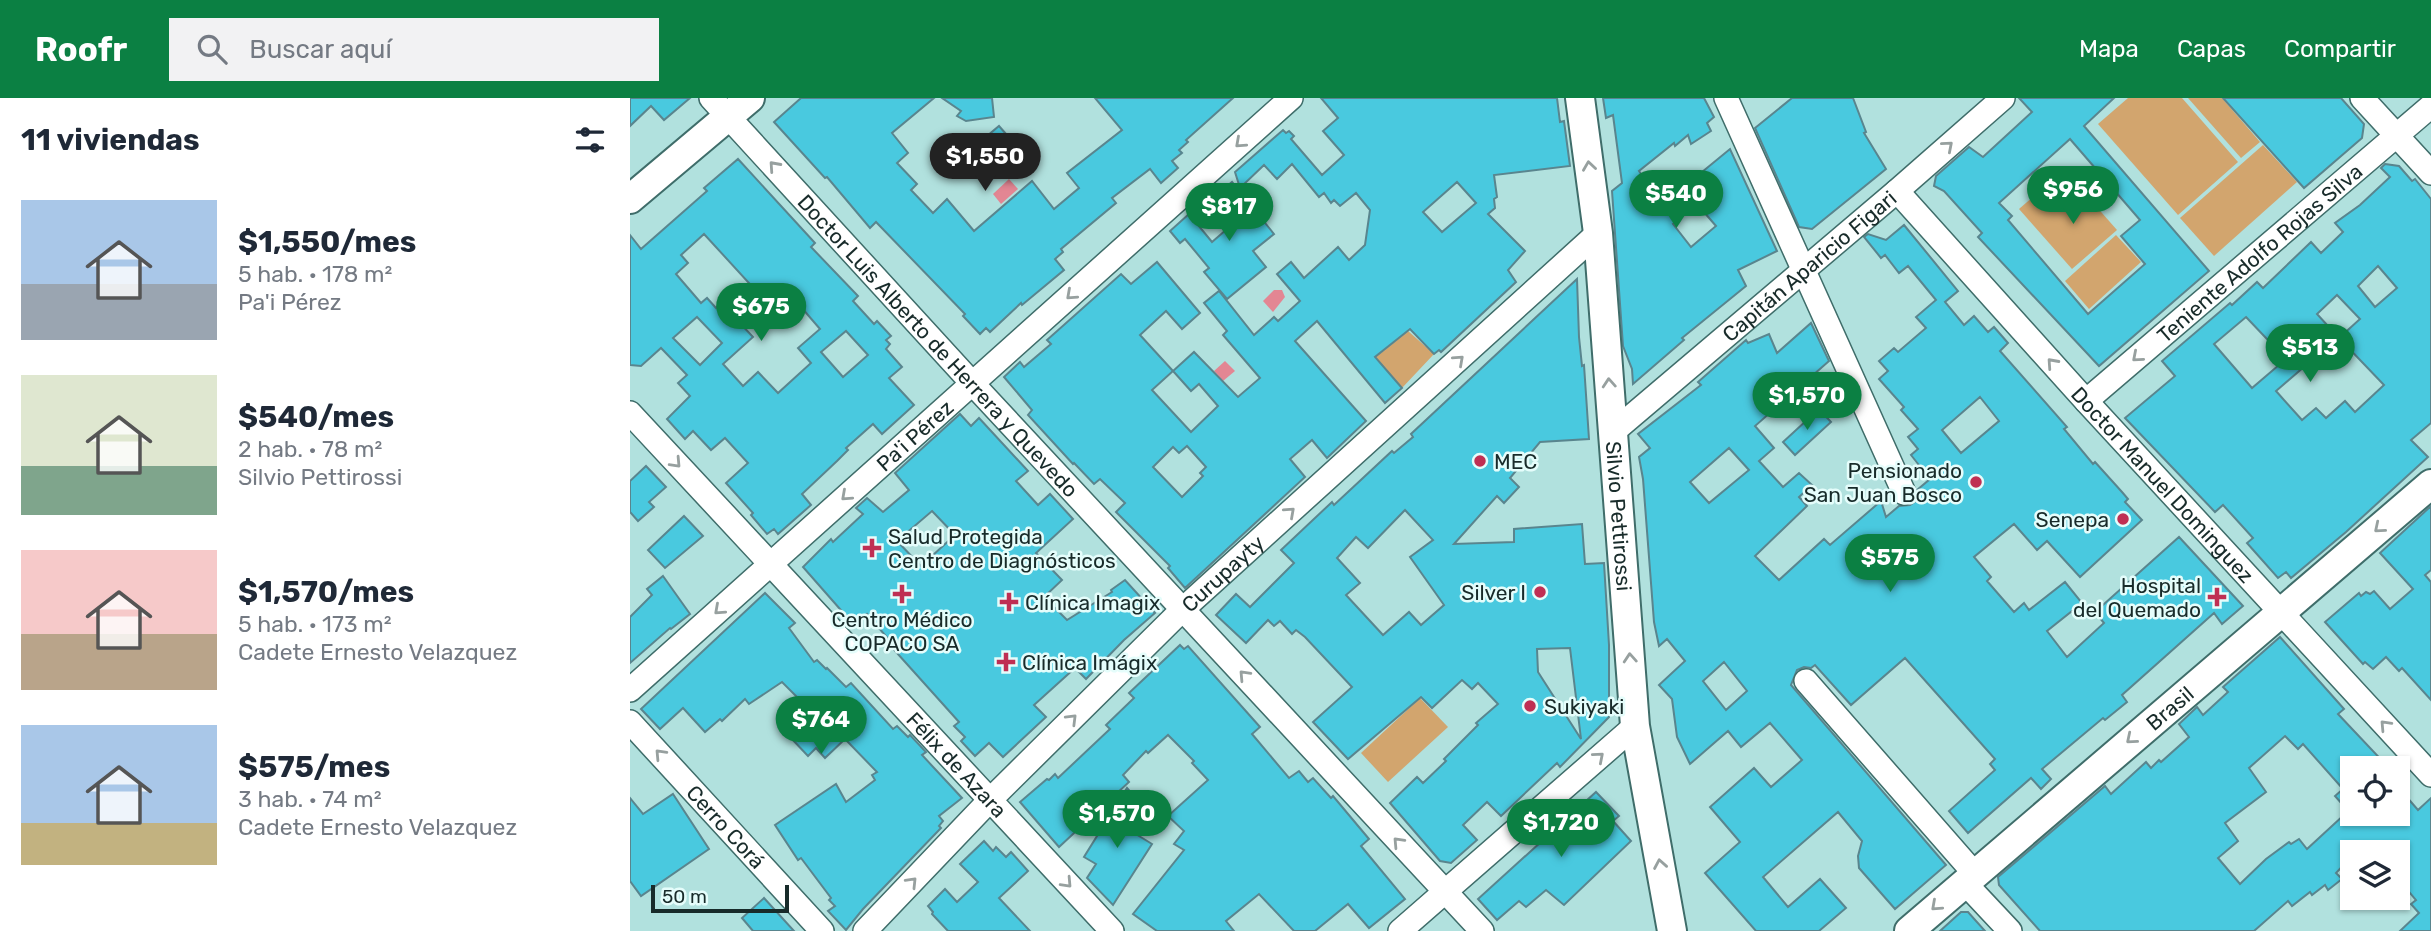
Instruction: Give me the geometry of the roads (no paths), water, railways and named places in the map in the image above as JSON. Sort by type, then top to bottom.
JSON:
[{"type":"main road","points":[[630,199],[720,107],[750,98]]},
{"type":"main road","name":"Silvio Pettirossi","points":[[1580,98],[1598,233],[1635,726],[1672,931]]},
{"type":"main road","name":"Brasil","points":[[1909,931],[2431,484]]},
{"type":"street","name":"Pa'i Pérez","points":[[630,690],[1291,98]]},
{"type":"street","points":[[1726,98],[1904,493]]},
{"type":"street","name":"Capitán Aparicio Figari","points":[[1613,432],[2003,98]]},
{"type":"street","points":[[2362,98],[2431,173]]},
{"type":"street","name":"Teniente Adolfo Rojas Silva","points":[[2086,401],[2431,106]]},
{"type":"street","name":"Doctor Luis Alberto de Herrera y Quevedo","points":[[720,107],[972,383],[1482,931]]},
{"type":"street","name":"Doctor Manuel Dominguez","points":[[1897,191],[2086,401],[2431,775]]},
{"type":"street","name":"Curupayty","points":[[865,931],[990,800],[1183,609],[1598,233]]},
{"type":"street","name":"Félix de Azara","points":[[630,414],[1112,931]]},
{"type":"street","points":[[1806,681],[2010,931]]},
{"type":"street","name":"Cerro Corá","points":[[630,722],[822,931]]},
{"type":"street","points":[[1400,931],[1635,726]]},
{"type":"place","name":"MEC","points":[[1480,461]]},
{"type":"place","name":"Pensionado San Juan Bosco","points":[[1976,482]]},
{"type":"place","name":"Senepa","points":[[2123,519]]},
{"type":"place","name":"Salud Protegida Centro de Diagnósticos","points":[[872,548]]},
{"type":"place","name":"Silver I","points":[[1540,592]]},
{"type":"place","name":"Centro Médico COPACO SA","points":[[902,594]]},
{"type":"place","name":"Hospital del Quemado","points":[[2217,597]]},
{"type":"place","name":"Clínica Imagix","points":[[1009,602]]},
{"type":"place","name":"Clínica Imágix","points":[[1006,662]]},
{"type":"place","name":"Sukiyaki","points":[[1530,706]]}]
